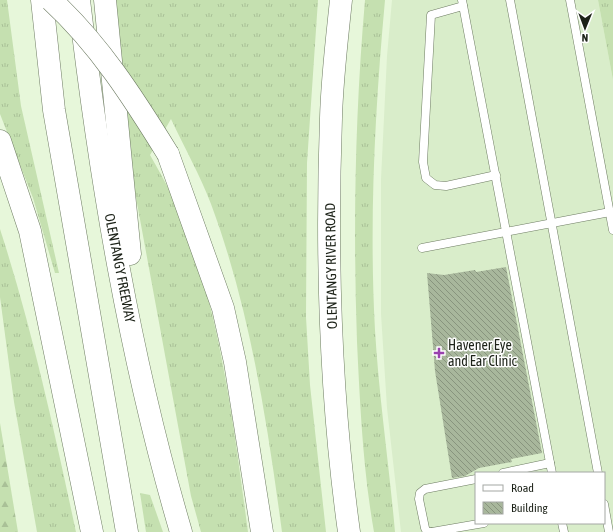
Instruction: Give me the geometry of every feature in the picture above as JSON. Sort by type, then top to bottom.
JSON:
[{"type":"main road","points":[[42,0],[54,110],[127,532]]},
{"type":"main road","points":[[51,0],[67,15],[123,82],[168,154],[223,308],[235,362],[262,532]]},
{"type":"main road","name":"OLENTANGY FREEWAY","points":[[79,0],[91,105],[117,255],[143,388],[181,532]]},
{"type":"main road","points":[[105,0],[143,388]]},
{"type":"main road","name":"OLENTANGY RIVER ROAD","points":[[341,0],[331,116],[329,226],[331,329],[338,430],[349,532]]},
{"type":"main road","points":[[0,141],[30,231],[46,302],[92,532]]},
{"type":"main road","points":[[0,180],[46,302]]},
{"type":"lane","points":[[510,0],[598,472]]},
{"type":"lane","points":[[570,0],[613,230]]},
{"type":"lane","points":[[496,175],[446,186],[435,185],[426,178],[423,162],[431,15],[462,3],[496,175],[552,472]]},
{"type":"lane","points":[[422,248],[610,212]]},
{"type":"lane","points":[[508,472],[550,463]]},
{"type":"lane","points":[[475,479],[425,489],[420,493],[419,499],[427,532],[478,524]]},
{"type":"lane","points":[[605,510],[609,532]]},
{"type":"shaded area","points":[[392,0],[598,0],[613,80],[613,532],[401,532],[387,408],[381,314],[381,179],[387,56]]},
{"type":"green space","points":[[0,0],[7,0],[21,106],[59,273],[55,273],[33,198],[0,114]]},
{"type":"green space","points":[[113,0],[318,0],[307,163],[306,317],[310,385],[326,532],[282,532],[256,366],[236,284],[225,244],[207,193],[171,119],[150,155],[179,209],[203,278],[227,386],[248,532],[201,532],[191,496],[132,176]]},
{"type":"green space","points":[[365,0],[385,0],[378,82],[374,165],[373,289],[379,381],[395,532],[374,532],[362,437],[359,390],[355,214],[357,128]]},
{"type":"green space","points":[[598,0],[613,0],[613,80]]},
{"type":"green space","points":[[0,229],[12,266],[32,341],[51,417],[76,532],[37,532],[14,402],[0,297]]},
{"type":"green space","points":[[0,423],[18,532],[0,532]]},
{"type":"green space","points":[[140,493],[150,495],[163,532],[146,532]]},
{"type":"building","points":[[506,267],[542,453],[511,459],[512,462],[479,468],[465,476],[452,478],[435,371],[427,273],[444,275]]},
{"type":"place","name":"Havener Eye and Ear Clinic","points":[[439,353]]}]
